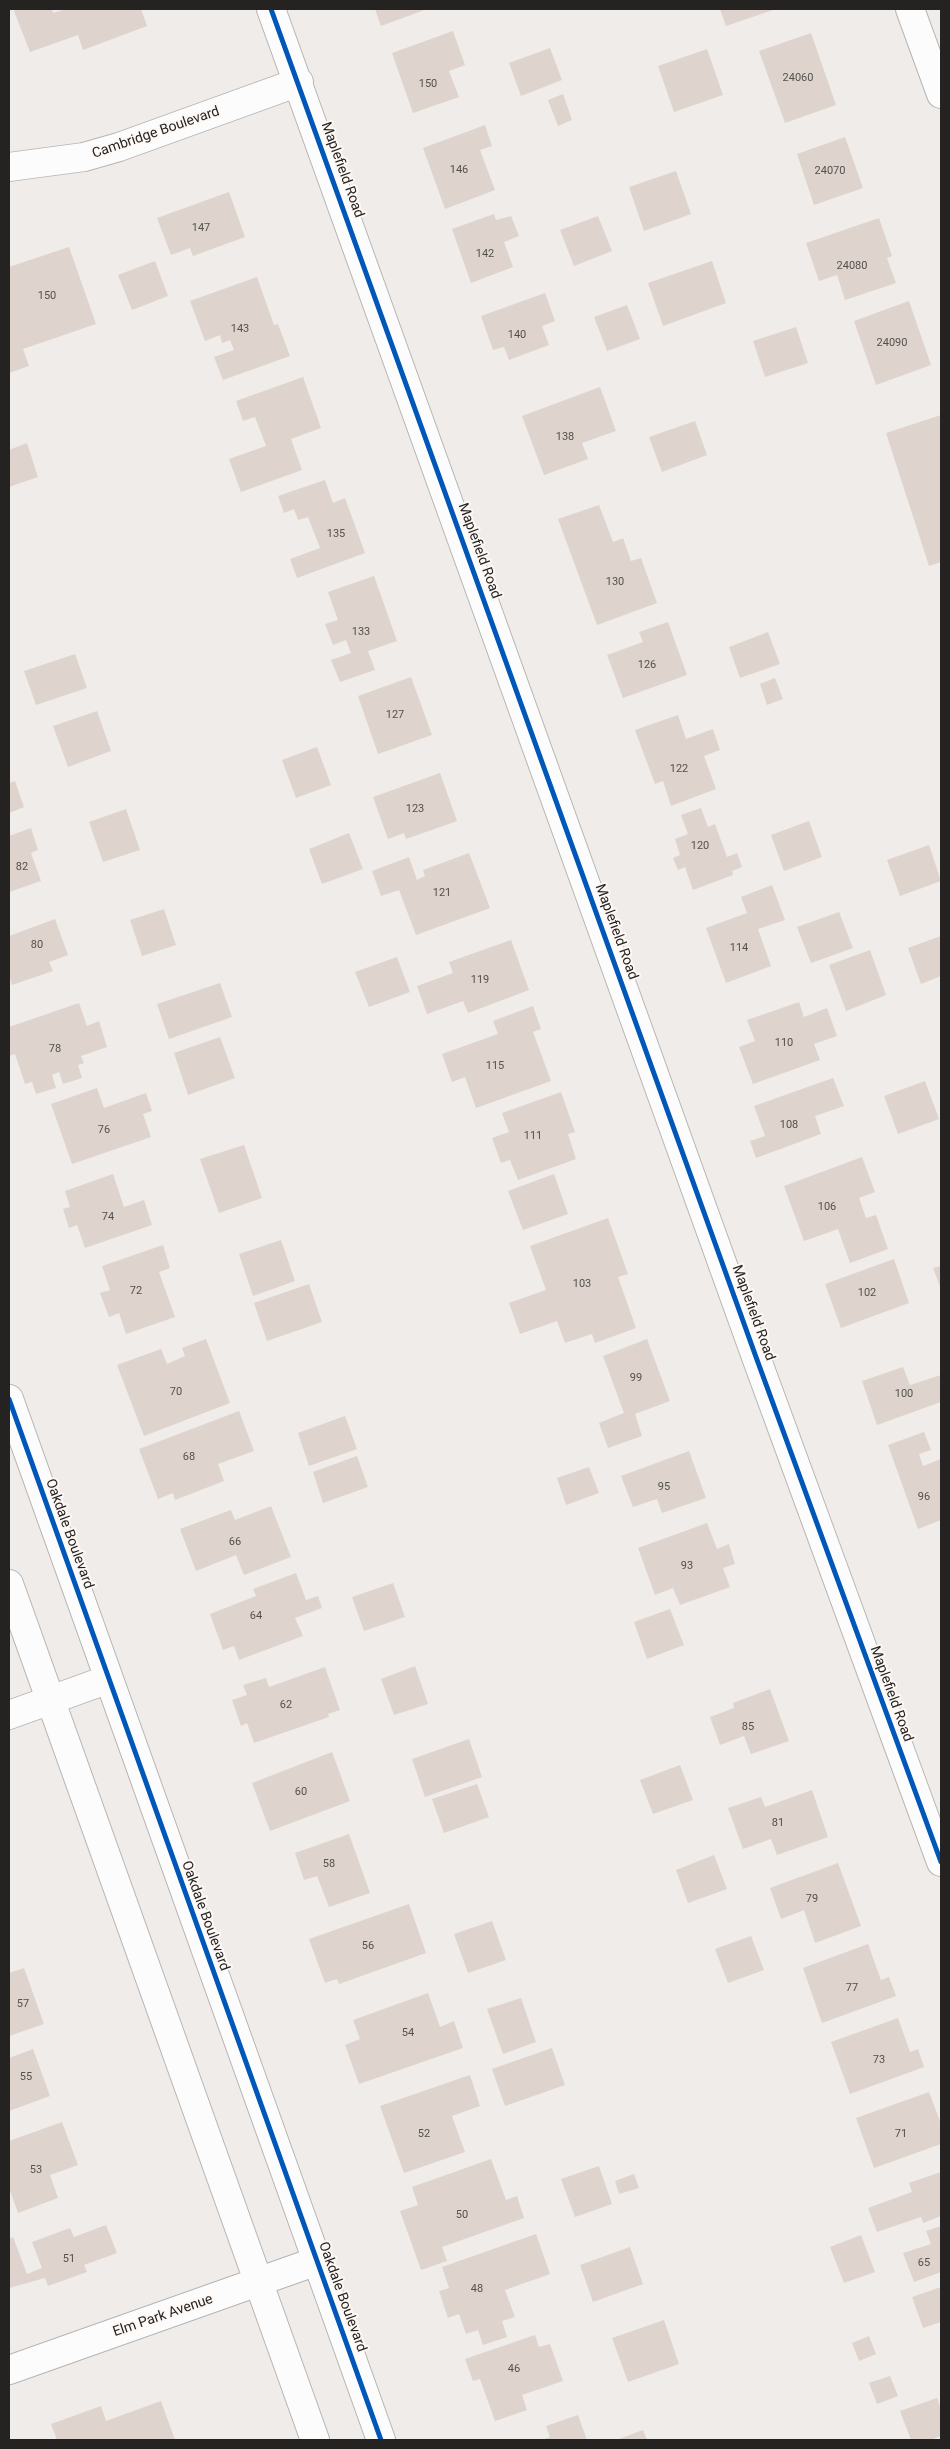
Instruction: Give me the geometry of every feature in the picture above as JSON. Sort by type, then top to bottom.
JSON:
[{"type":"street","name":"Maplefield Road","points":[[271,9],[299,82],[760,1367],[941,1862]]},
{"type":"street","points":[[910,9],[941,94]]},
{"type":"street","name":"Cambridge Boulevard","points":[[9,167],[84,157],[119,148],[299,82]]},
{"type":"street","name":"Oakdale Boulevard","points":[[9,1399],[381,2440]]},
{"type":"street","points":[[9,1584],[315,2440]]},
{"type":"street","points":[[9,1715],[109,1679]]},
{"type":"street","name":"Elm Park Avenue","points":[[9,2370],[317,2261]]},
{"type":"building","points":[[19,9],[52,9],[53,13],[66,9],[141,9],[147,26],[83,50],[78,35],[30,52],[14,11]]},
{"type":"building","points":[[375,9],[427,9],[381,26]]},
{"type":"building","points":[[720,9],[776,9],[726,26]]},
{"type":"building","points":[[453,31],[465,65],[449,71],[459,97],[413,113],[392,53]]},
{"type":"building","points":[[811,33],[836,105],[785,123],[759,51]]},
{"type":"building","points":[[550,48],[562,80],[521,96],[509,63]]},
{"type":"building","points":[[707,49],[723,95],[674,112],[658,66]]},
{"type":"building","points":[[563,94],[572,120],[558,126],[548,100]]},
{"type":"building","points":[[485,125],[492,146],[480,150],[495,190],[445,209],[423,148]]},
{"type":"building","points":[[845,137],[863,188],[814,205],[797,154]]},
{"type":"building","points":[[676,171],[691,214],[644,231],[629,187]]},
{"type":"building","points":[[229,192],[245,237],[193,256],[190,248],[171,255],[157,218]]},
{"type":"building","points":[[494,214],[496,220],[511,216],[519,236],[504,242],[513,267],[471,283],[452,229]]},
{"type":"building","points":[[598,216],[612,251],[574,266],[560,230]]},
{"type":"building","points":[[879,218],[892,256],[887,258],[896,283],[845,300],[837,275],[819,281],[806,243]]},
{"type":"building","points":[[69,247],[96,324],[23,349],[29,366],[9,373],[9,267]]},
{"type":"building","points":[[155,261],[168,296],[132,310],[118,275]]},
{"type":"building","points":[[712,261],[726,303],[663,326],[648,283]]},
{"type":"building","points":[[257,277],[274,325],[278,324],[290,356],[223,380],[214,357],[234,350],[230,340],[222,343],[220,335],[205,341],[190,301]]},
{"type":"building","points":[[545,293],[555,321],[542,326],[549,345],[509,360],[504,347],[493,350],[481,316]]},
{"type":"building","points":[[909,301],[931,365],[876,385],[854,321]]},
{"type":"building","points":[[627,305],[640,339],[607,351],[594,317]]},
{"type":"building","points":[[796,327],[808,363],[765,377],[753,341]]},
{"type":"building","points":[[303,377],[321,428],[291,439],[302,470],[241,492],[229,459],[266,446],[255,417],[243,421],[236,401]]},
{"type":"building","points":[[600,387],[616,431],[582,443],[588,459],[544,475],[522,416]]},
{"type":"building","points":[[941,415],[941,562],[929,566],[886,433]]},
{"type":"building","points":[[695,421],[707,455],[662,472],[649,437]]},
{"type":"building","points":[[27,443],[38,477],[9,487],[9,450]]},
{"type":"building","points":[[325,480],[333,503],[345,498],[365,553],[297,578],[290,559],[320,548],[308,517],[298,520],[294,509],[284,513],[278,496]]},
{"type":"building","points":[[599,505],[613,542],[623,538],[631,561],[641,558],[657,603],[597,625],[558,519]]},
{"type":"building","points":[[374,576],[397,641],[368,651],[375,670],[340,682],[331,660],[351,653],[346,640],[333,645],[325,624],[338,620],[328,592]]},
{"type":"building","points":[[668,622],[687,675],[623,698],[607,655],[643,642],[639,632]]},
{"type":"building","points":[[768,632],[780,664],[740,678],[729,647]]},
{"type":"building","points":[[75,654],[87,688],[36,705],[24,671]]},
{"type":"building","points":[[411,677],[432,735],[378,754],[358,696]]},
{"type":"building","points":[[775,678],[783,699],[767,705],[760,684]]},
{"type":"building","points":[[97,711],[111,751],[68,767],[53,726]]},
{"type":"building","points":[[678,715],[686,739],[713,729],[720,750],[704,756],[716,789],[671,806],[663,781],[655,784],[635,730]]},
{"type":"building","points":[[317,747],[331,785],[296,798],[282,760]]},
{"type":"building","points":[[440,773],[457,821],[406,839],[404,833],[388,839],[373,797]]},
{"type":"building","points":[[15,781],[24,807],[9,813],[9,783]]},
{"type":"building","points":[[701,808],[708,827],[715,824],[727,857],[737,853],[742,867],[732,871],[733,875],[693,890],[685,867],[678,870],[673,858],[680,855],[675,839],[688,834],[681,815]]},
{"type":"building","points":[[126,809],[140,850],[103,862],[89,822]]},
{"type":"building","points":[[809,821],[822,857],[784,871],[771,835]]},
{"type":"building","points":[[31,828],[38,850],[31,853],[41,881],[9,892],[9,836]]},
{"type":"building","points":[[349,833],[363,869],[322,884],[309,849]]},
{"type":"building","points":[[929,845],[941,881],[900,896],[887,860]]},
{"type":"building","points":[[469,853],[490,908],[416,935],[399,890],[381,896],[372,871],[409,857],[417,880],[425,876],[423,870]]},
{"type":"building","points":[[772,885],[785,920],[758,929],[771,966],[726,983],[706,928],[747,913],[741,897]]},
{"type":"building","points":[[164,909],[176,945],[142,956],[130,920]]},
{"type":"building","points":[[839,912],[853,948],[811,963],[797,927]]},
{"type":"building","points":[[55,919],[68,955],[49,962],[53,971],[12,985],[9,975],[9,936]]},
{"type":"building","points":[[941,936],[941,976],[921,984],[908,948]]},
{"type":"building","points":[[511,940],[529,990],[468,1013],[463,1001],[427,1014],[417,986],[453,973],[449,962]]},
{"type":"building","points":[[870,950],[886,995],[846,1011],[829,965]]},
{"type":"building","points":[[397,957],[410,992],[369,1007],[355,972]]},
{"type":"building","points":[[220,983],[232,1017],[169,1039],[157,1004]]},
{"type":"building","points":[[799,1002],[804,1017],[827,1008],[837,1036],[814,1044],[820,1060],[753,1084],[739,1047],[755,1041],[747,1020]]},
{"type":"building","points":[[79,1003],[87,1026],[99,1021],[107,1047],[81,1056],[84,1063],[78,1065],[82,1078],[63,1084],[59,1072],[52,1075],[56,1088],[36,1094],[32,1082],[25,1084],[15,1054],[9,1056],[9,1027]]},
{"type":"building","points":[[533,1006],[541,1029],[533,1032],[551,1081],[476,1108],[465,1077],[452,1082],[442,1054],[498,1034],[493,1021]]},
{"type":"building","points":[[220,1037],[235,1078],[188,1095],[174,1053]]},
{"type":"building","points":[[833,1078],[844,1106],[815,1116],[821,1134],[756,1158],[750,1141],[765,1136],[754,1106]]},
{"type":"building","points":[[925,1081],[939,1119],[898,1134],[884,1096]]},
{"type":"building","points":[[97,1088],[104,1108],[146,1093],[152,1111],[143,1114],[151,1137],[72,1164],[51,1104]]},
{"type":"building","points":[[561,1092],[575,1132],[568,1134],[576,1159],[518,1180],[510,1160],[501,1163],[492,1138],[509,1132],[502,1113]]},
{"type":"building","points":[[244,1145],[262,1198],[219,1213],[200,1159]]},
{"type":"building","points":[[862,1157],[875,1192],[859,1198],[866,1218],[876,1215],[888,1249],[850,1263],[838,1229],[804,1241],[784,1186]]},
{"type":"building","points":[[113,1174],[124,1207],[144,1200],[152,1225],[85,1248],[77,1225],[69,1228],[63,1209],[70,1207],[65,1191]]},
{"type":"building","points":[[554,1174],[568,1214],[523,1230],[508,1191]]},
{"type":"building","points":[[608,1218],[628,1274],[618,1277],[636,1328],[595,1343],[592,1334],[565,1343],[557,1321],[520,1334],[509,1303],[546,1290],[530,1246]]},
{"type":"building","points":[[281,1240],[295,1281],[253,1296],[239,1254]]},
{"type":"building","points":[[163,1245],[170,1268],[159,1272],[175,1317],[126,1334],[119,1313],[109,1317],[100,1293],[110,1290],[102,1266]]},
{"type":"building","points":[[894,1259],[909,1303],[841,1328],[825,1284]]},
{"type":"building","points":[[941,1266],[941,1289],[933,1268]]},
{"type":"building","points":[[309,1284],[322,1322],[267,1341],[254,1303]]},
{"type":"building","points":[[206,1339],[230,1403],[144,1436],[117,1365],[161,1349],[167,1364],[185,1356],[182,1348]]},
{"type":"building","points":[[647,1339],[670,1401],[635,1414],[642,1436],[608,1448],[599,1423],[624,1413],[603,1356]]},
{"type":"building","points":[[903,1367],[910,1385],[941,1375],[941,1402],[877,1425],[862,1381]]},
{"type":"building","points":[[239,1411],[254,1451],[218,1464],[224,1481],[175,1500],[173,1493],[158,1499],[139,1449]]},
{"type":"building","points":[[345,1416],[357,1449],[309,1466],[298,1433]]},
{"type":"building","points":[[924,1432],[931,1450],[919,1454],[923,1466],[941,1459],[941,1520],[918,1529],[888,1445]]},
{"type":"building","points":[[689,1451],[706,1498],[662,1513],[657,1499],[633,1507],[621,1476]]},
{"type":"building","points":[[357,1456],[368,1487],[323,1503],[313,1472]]},
{"type":"building","points":[[589,1467],[599,1493],[566,1505],[557,1478]]},
{"type":"building","points":[[271,1506],[291,1557],[244,1575],[236,1555],[196,1571],[180,1529],[231,1510],[235,1520]]},
{"type":"building","points":[[707,1523],[717,1549],[729,1544],[735,1564],[723,1568],[730,1587],[680,1605],[673,1588],[655,1595],[638,1548]]},
{"type":"building","points":[[296,1573],[306,1600],[318,1596],[322,1608],[295,1618],[303,1636],[239,1660],[234,1646],[223,1650],[210,1614],[256,1596],[253,1589]]},
{"type":"building","points":[[393,1583],[405,1617],[364,1631],[352,1597]]},
{"type":"building","points":[[670,1609],[684,1645],[647,1659],[634,1622]]},
{"type":"building","points":[[415,1666],[428,1704],[394,1715],[381,1679]]},
{"type":"building","points":[[325,1667],[340,1710],[328,1714],[329,1717],[254,1743],[247,1723],[241,1726],[232,1700],[247,1695],[243,1685],[266,1678],[269,1687]]},
{"type":"building","points":[[770,1689],[789,1741],[751,1754],[744,1736],[720,1745],[710,1717],[734,1708],[733,1703]]},
{"type":"building","points":[[469,1739],[482,1777],[425,1797],[412,1759]]},
{"type":"building","points":[[332,1752],[350,1801],[270,1831],[252,1783]]},
{"type":"building","points":[[680,1765],[693,1800],[653,1814],[640,1780]]},
{"type":"building","points":[[477,1784],[489,1817],[444,1833],[432,1799]]},
{"type":"building","points":[[812,1790],[828,1837],[777,1855],[771,1839],[743,1849],[728,1808],[761,1797],[765,1807]]},
{"type":"building","points":[[349,1834],[370,1893],[329,1907],[317,1876],[304,1880],[295,1853]]},
{"type":"building","points":[[714,1855],[727,1889],[688,1903],[676,1870]]},
{"type":"building","points":[[838,1863],[861,1926],[815,1943],[804,1910],[781,1919],[770,1888]]},
{"type":"building","points":[[409,1904],[426,1953],[339,1984],[337,1979],[325,1983],[309,1939]]},
{"type":"building","points":[[492,1921],[506,1960],[468,1973],[454,1934]]},
{"type":"building","points":[[751,1936],[764,1970],[728,1983],[715,1949]]},
{"type":"building","points":[[868,1944],[881,1980],[889,1977],[896,1996],[822,2023],[803,1968]]},
{"type":"building","points":[[24,1968],[44,2024],[9,2036],[9,1973]]},
{"type":"building","points":[[428,1993],[440,2027],[454,2021],[463,2048],[359,2084],[345,2045],[360,2039],[353,2020]]},
{"type":"building","points":[[521,1998],[536,2042],[503,2054],[487,2009]]},
{"type":"building","points":[[898,2018],[910,2052],[918,2049],[924,2067],[850,2094],[831,2042]]},
{"type":"building","points":[[552,2048],[565,2085],[505,2106],[492,2069]]},
{"type":"building","points":[[33,2049],[50,2096],[9,2111],[9,2058]]},
{"type":"building","points":[[470,2075],[480,2106],[452,2116],[465,2152],[404,2173],[380,2106]]},
{"type":"building","points":[[929,2092],[941,2124],[941,2144],[874,2168],[856,2118]]},
{"type":"building","points":[[62,2122],[78,2165],[50,2175],[58,2198],[18,2213],[9,2188],[9,2141]]},
{"type":"building","points":[[491,2159],[506,2200],[517,2196],[524,2218],[442,2247],[447,2261],[421,2270],[400,2211],[418,2205],[412,2187]]},
{"type":"building","points":[[599,2166],[612,2204],[575,2217],[561,2179]]},
{"type":"building","points":[[941,2172],[941,2216],[923,2223],[921,2217],[877,2232],[868,2208],[912,2192],[909,2183]]},
{"type":"building","points":[[634,2174],[639,2188],[619,2194],[615,2181]]},
{"type":"building","points":[[106,2225],[117,2253],[84,2265],[87,2272],[48,2286],[45,2278],[9,2288],[9,2239],[13,2237],[27,2274],[42,2268],[32,2242],[70,2228],[74,2237]]},
{"type":"building","points":[[941,2226],[941,2272],[914,2282],[903,2253],[931,2244],[926,2231]]},
{"type":"building","points":[[536,2234],[550,2274],[505,2290],[515,2317],[502,2321],[507,2337],[483,2345],[478,2330],[466,2334],[459,2314],[448,2318],[439,2291],[449,2288],[442,2267]]},
{"type":"building","points":[[861,2235],[875,2272],[844,2283],[830,2247]]},
{"type":"building","points":[[630,2247],[643,2284],[593,2302],[580,2265]]},
{"type":"building","points":[[941,2287],[941,2322],[923,2328],[912,2297]]},
{"type":"building","points":[[664,2320],[679,2364],[628,2382],[612,2338]]},
{"type":"building","points":[[535,2335],[539,2347],[550,2344],[563,2381],[522,2395],[527,2410],[495,2421],[480,2379],[473,2381],[465,2359]]},
{"type":"building","points":[[869,2336],[876,2354],[859,2361],[852,2343]]},
{"type":"building","points":[[890,2376],[898,2396],[877,2404],[869,2383]]},
{"type":"building","points":[[937,2398],[941,2409],[941,2436],[930,2440],[911,2440],[900,2411]]},
{"type":"building","points":[[161,2401],[175,2440],[57,2440],[51,2424],[101,2406],[106,2421]]},
{"type":"building","points":[[578,2415],[587,2440],[542,2440],[550,2437],[546,2426]]},
{"type":"building","points":[[643,2430],[647,2440],[616,2440]]},
{"type":"cycle path","points":[[271,9],[756,1357],[941,1862]]},
{"type":"cycle path","points":[[9,1399],[381,2440]]}]
